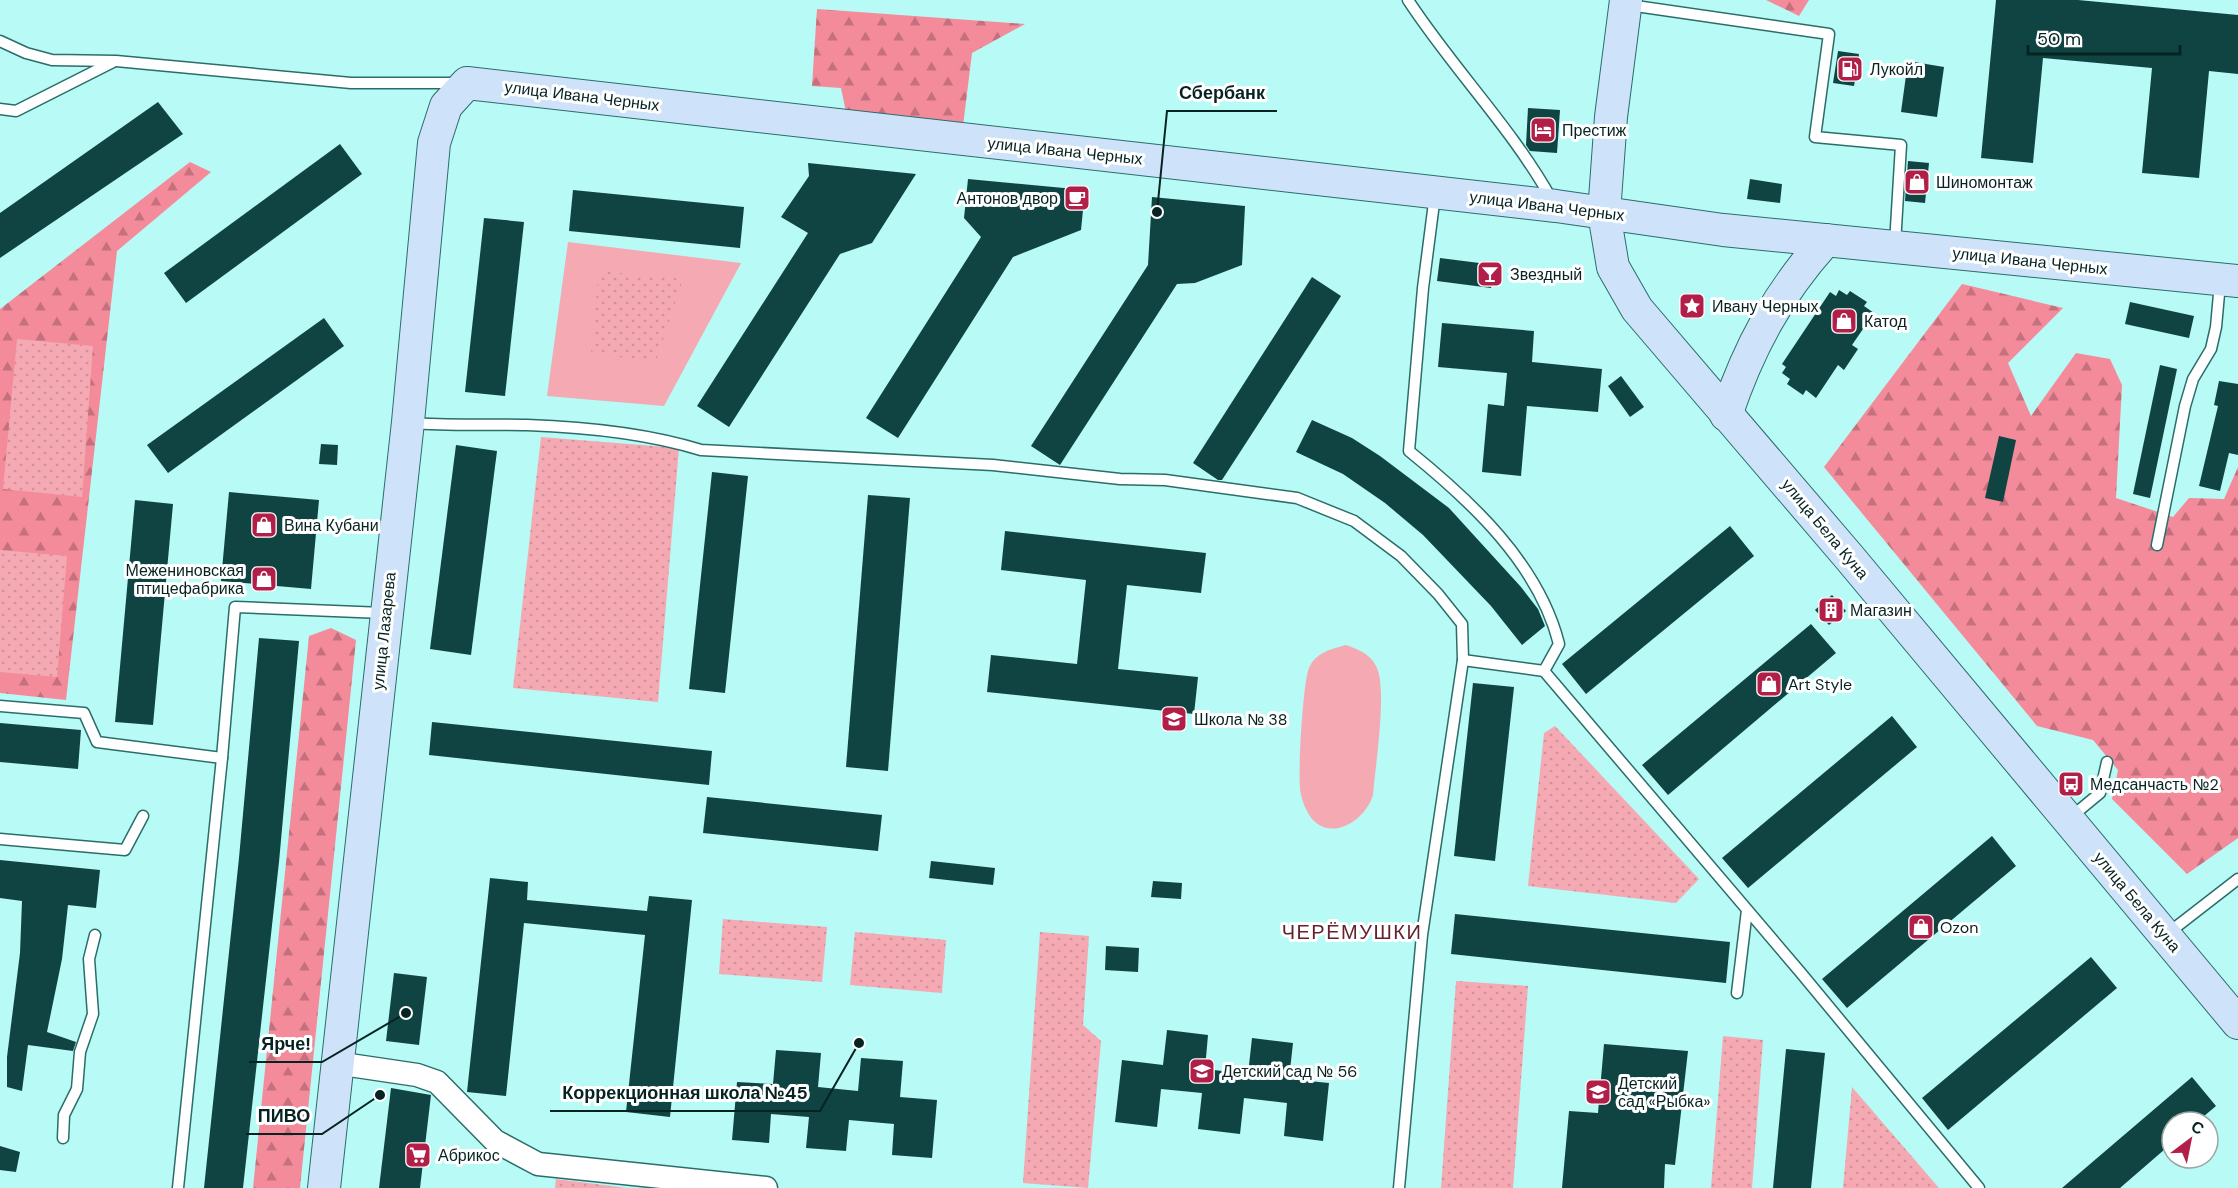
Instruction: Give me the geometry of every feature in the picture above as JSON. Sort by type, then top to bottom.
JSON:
[{"type":"street","name":"улица Бела Куна","points":[[1626,2],[1611,117],[1604,213],[1611,259],[1623,289],[1726,415],[2238,1023]]},
{"type":"street","name":"улица Ивана Черных","points":[[467,83],[1556,206],[1723,230],[2229,281]]},
{"type":"street","name":"улица Лазарева","points":[[324,1188],[408,422],[434,143],[446,106],[467,83]]},
{"type":"street","points":[[1726,415],[1747,360],[1769,318],[1794,276],[1826,240]]},
{"type":"street","points":[[336,1063],[417,1075],[437,1082],[495,1141],[538,1164],[766,1188]]},
{"type":"lane","points":[[1407,0],[1491,109],[1541,179],[1556,206]]},
{"type":"lane","points":[[1626,2],[1830,34],[1815,137],[1901,145],[1894,247]]},
{"type":"lane","name":"улица Ивана Черных","points":[[0,41],[26,53],[52,60],[116,61],[351,82],[467,83]]},
{"type":"lane","points":[[0,109],[16,111],[116,61]]},
{"type":"lane","points":[[1435,192],[1423,288],[1409,451],[1448,482],[1485,520],[1519,563],[1552,615],[1558,644],[1544,671]]},
{"type":"lane","points":[[2157,545],[2185,406],[2193,379],[2211,349],[2229,281]]},
{"type":"lane","points":[[408,422],[445,426],[528,426],[662,438],[700,450],[993,465],[1120,479],[1165,480],[1297,498],[1354,521],[1401,556],[1438,594],[1462,624],[1463,660],[1422,935],[1399,1188]]},
{"type":"lane","points":[[178,1188],[222,758],[235,607],[386,613]]},
{"type":"lane","points":[[1463,660],[1544,671],[1979,1188]]},
{"type":"lane","points":[[0,706],[84,712],[97,742],[222,758]]},
{"type":"lane","points":[[2068,820],[2100,793],[2107,762]]},
{"type":"lane","points":[[0,839],[124,850],[143,816]]},
{"type":"lane","points":[[2165,936],[2238,879]]},
{"type":"lane","points":[[1737,993],[1747,910]]},
{"type":"lane","points":[[63,1138],[64,1115],[76,1089],[80,1052],[93,1014],[89,959],[95,935]]},
{"type":"shaded area","points":[[568,242],[741,263],[664,406],[547,396]]},
{"type":"shaded area","points":[[599,271],[683,279],[656,361],[591,354]]},
{"type":"shaded area","points":[[17,339],[93,346],[82,497],[3,489]]},
{"type":"shaded area","points":[[541,437],[679,448],[658,702],[513,688]]},
{"type":"shaded area","points":[[0,550],[67,556],[57,677],[0,672]]},
{"type":"shaded area","points":[[1346,645],[1367,655],[1376,666],[1381,691],[1380,728],[1373,795],[1368,806],[1352,823],[1332,829],[1313,820],[1301,795],[1303,707],[1307,676],[1312,663],[1325,652]]},
{"type":"shaded area","points":[[1555,726],[1699,879],[1676,903],[1528,886],[1544,733]]},
{"type":"shaded area","points":[[723,919],[827,927],[822,982],[719,974]]},
{"type":"shaded area","points":[[855,932],[946,940],[942,993],[850,985]]},
{"type":"shaded area","points":[[1040,932],[1089,936],[1083,1025],[1101,1041],[1088,1188],[1023,1183]]},
{"type":"shaded area","points":[[1456,981],[1528,986],[1513,1188],[1441,1188]]},
{"type":"shaded area","points":[[1723,1036],[1763,1040],[1752,1188],[1711,1188]]},
{"type":"shaded area","points":[[1852,1087],[1939,1188],[1843,1188]]},
{"type":"shaded area","points":[[556,1179],[627,1188],[555,1188]]},
{"type":"green space","points":[[1766,0],[1809,0],[1799,16]]},
{"type":"green space","points":[[817,9],[1025,24],[972,53],[963,126],[846,112],[841,88],[812,86]]},
{"type":"green space","points":[[190,162],[211,172],[117,251],[66,700],[0,693],[0,309]]},
{"type":"green space","points":[[1962,284],[2063,308],[2008,363],[2031,416],[2076,353],[2110,359],[2122,385],[2116,498],[2173,517],[2189,498],[2224,499],[2238,467],[2238,838],[2187,874],[2112,799],[2118,770],[2093,740],[2037,726],[1824,467]]},
{"type":"green space","points":[[331,628],[356,640],[300,1188],[253,1188],[309,636]]},
{"type":"building","points":[[1996,0],[2078,0],[2238,15],[2238,74],[2209,71],[2199,178],[2142,173],[2152,68],[2043,58],[2033,163],[1981,158]]},
{"type":"building","points":[[1838,51],[1859,54],[1854,86],[1833,83]]},
{"type":"building","points":[[1908,61],[1944,67],[1937,117],[1901,112]]},
{"type":"building","points":[[158,102],[183,134],[0,258],[0,213]]},
{"type":"building","name":"Престиж","points":[[1528,108],[1560,110],[1557,153],[1530,151],[1526,145]]},
{"type":"building","points":[[340,144],[362,174],[186,303],[164,273]]},
{"type":"building","name":"Шиномонтаж","points":[[1908,161],[1929,163],[1925,203],[1905,201]]},
{"type":"building","points":[[808,163],[916,174],[872,243],[840,254],[729,427],[697,406],[808,233],[781,217],[809,176]]},
{"type":"building","points":[[968,179],[1085,190],[1081,230],[1013,257],[898,438],[866,418],[981,237],[964,218]]},
{"type":"building","points":[[1750,179],[1782,184],[1780,203],[1747,199]]},
{"type":"building","points":[[573,190],[744,207],[740,248],[569,231]]},
{"type":"building","points":[[1152,197],[1245,206],[1242,265],[1195,283],[1177,284],[1060,465],[1031,446],[1148,265]]},
{"type":"building","points":[[484,218],[524,222],[505,396],[465,392]]},
{"type":"building","points":[[1440,258],[1495,265],[1491,288],[1437,281]]},
{"type":"building","points":[[1312,277],[1341,296],[1222,480],[1218,480],[1193,463]]},
{"type":"building","points":[[1839,290],[1847,295],[1850,291],[1867,302],[1864,306],[1874,313],[1852,345],[1858,349],[1844,370],[1838,365],[1816,398],[1806,390],[1803,395],[1787,384],[1790,379],[1782,373],[1786,367],[1782,364],[1830,292],[1836,296]]},
{"type":"building","points":[[2130,302],[2194,316],[2189,338],[2125,324]]},
{"type":"building","points":[[324,318],[344,346],[168,473],[147,445]]},
{"type":"building","points":[[1442,323],[1534,331],[1532,362],[1602,369],[1598,412],[1527,406],[1521,476],[1482,472],[1488,404],[1504,406],[1507,373],[1438,367]]},
{"type":"building","points":[[2160,365],[2177,369],[2150,498],[2133,494]]},
{"type":"building","points":[[1621,376],[1644,407],[1630,417],[1608,386]]},
{"type":"building","points":[[2219,381],[2238,384],[2238,455],[2229,453],[2220,491],[2199,486],[2218,406],[2214,405]]},
{"type":"building","points":[[1312,420],[1352,438],[1449,508],[1521,587],[1538,609],[1545,626],[1522,645],[1491,606],[1423,535],[1385,503],[1343,474],[1296,452]]},
{"type":"building","points":[[1999,436],[2016,440],[2003,502],[1985,498]]},
{"type":"building","points":[[321,444],[338,445],[337,465],[319,464]]},
{"type":"building","points":[[456,445],[497,451],[471,655],[430,649]]},
{"type":"building","points":[[712,472],[748,476],[725,693],[689,689]]},
{"type":"building","points":[[229,492],[319,500],[311,589],[221,581]]},
{"type":"building","points":[[868,495],[910,498],[888,771],[846,767]]},
{"type":"building","points":[[135,500],[173,504],[153,725],[115,722]]},
{"type":"building","points":[[1730,526],[1754,556],[1586,694],[1562,664]]},
{"type":"building","points":[[1005,531],[1206,553],[1201,593],[1127,585],[1118,669],[1198,677],[1194,714],[987,692],[991,655],[1077,664],[1086,580],[1001,570]]},
{"type":"building","name":"Магазин","points":[[1832,595],[1846,611],[1829,625],[1815,610]]},
{"type":"building","points":[[1811,624],[1836,653],[1668,795],[1642,765]]},
{"type":"building","points":[[259,638],[299,641],[279,862],[243,1188],[204,1188],[239,858]]},
{"type":"building","points":[[1473,683],[1514,687],[1495,861],[1454,856]]},
{"type":"building","points":[[1892,716],[1917,747],[1748,888],[1722,858]]},
{"type":"building","points":[[432,722],[712,751],[709,785],[429,755]]},
{"type":"building","points":[[0,723],[81,730],[78,769],[0,762]]},
{"type":"building","points":[[707,797],[882,815],[878,851],[703,833]]},
{"type":"building","points":[[1992,836],[2016,866],[1847,1008],[1822,979]]},
{"type":"building","points":[[0,860],[100,870],[96,908],[68,905],[62,959],[47,1032],[76,1042],[73,1051],[28,1045],[22,1091],[7,1087],[7,1057],[20,953],[22,901],[0,898]]},
{"type":"building","points":[[931,861],[995,868],[993,885],[929,878]]},
{"type":"building","points":[[490,878],[528,882],[527,900],[647,911],[649,896],[692,900],[670,1117],[626,1112],[645,935],[524,923],[506,1096],[467,1092]]},
{"type":"building","points":[[1153,881],[1182,883],[1181,899],[1151,897]]},
{"type":"building","points":[[1455,914],[1730,942],[1726,983],[1451,954]]},
{"type":"building","points":[[1106,946],[1139,948],[1138,972],[1105,970]]},
{"type":"building","points":[[2091,957],[2117,988],[1948,1130],[1922,1098]]},
{"type":"building","points":[[394,973],[427,977],[419,1045],[386,1041]]},
{"type":"building","points":[[1167,1030],[1208,1035],[1205,1069],[1248,1074],[1252,1038],[1293,1043],[1289,1079],[1329,1083],[1323,1141],[1284,1136],[1287,1103],[1244,1098],[1240,1134],[1198,1129],[1202,1093],[1161,1089],[1157,1127],[1115,1122],[1122,1060],[1163,1065]]},
{"type":"building","points":[[1604,1044],[1688,1051],[1675,1165],[1665,1164],[1664,1188],[1562,1188],[1569,1111],[1598,1113]]},
{"type":"building","points":[[1786,1049],[1825,1053],[1811,1188],[1773,1188]]},
{"type":"building","points":[[776,1050],[821,1053],[818,1087],[858,1091],[861,1058],[903,1061],[900,1097],[937,1100],[932,1158],[892,1155],[894,1124],[849,1120],[846,1151],[806,1148],[809,1117],[771,1114],[769,1143],[732,1140],[737,1082],[773,1084]]},
{"type":"building","points":[[2192,1077],[2216,1106],[2211,1110],[2160,1110],[2160,1153],[2120,1188],[2062,1188]]},
{"type":"building","points":[[391,1088],[431,1095],[420,1188],[379,1188]]},
{"type":"building","points":[[0,1146],[20,1152],[16,1172],[0,1170]]},
{"type":"place","name":"Лукойл","points":[[1850,69]]},
{"type":"place","name":"Престиж","points":[[1543,130]]},
{"type":"place","name":"Шиномонтаж","points":[[1917,182]]},
{"type":"place","name":"Антонов двор","points":[[1077,198]]},
{"type":"place","name":"Сбербанк","points":[[1157,212]]},
{"type":"place","name":"Звездный","points":[[1490,274]]},
{"type":"place","name":"Ивану Черных","points":[[1692,306]]},
{"type":"place","name":"Катод","points":[[1844,321]]},
{"type":"place","name":"Вина Кубани","points":[[264,525]]},
{"type":"place","name":"Межениновская птицефабрика","points":[[264,579]]},
{"type":"place","name":"Магазин","points":[[1831,610]]},
{"type":"place","name":"Art Style","points":[[1769,684]]},
{"type":"place","name":"Школа № 38","points":[[1174,719]]},
{"type":"place","name":"Медсанчасть №2","points":[[2071,784]]},
{"type":"place","name":"Ozon","points":[[1921,927]]},
{"type":"place","name":"Ярче!","points":[[406,1013]]},
{"type":"place","name":"Коррекционная школа №45","points":[[859,1043]]},
{"type":"place","name":"Детский сад № 56","points":[[1202,1071]]},
{"type":"place","name":"Детский сад «Рыбка»","points":[[1598,1092]]},
{"type":"place","name":"ПИВО","points":[[380,1095]]},
{"type":"place","name":"Абрикос","points":[[418,1155]]},
{"type":"district","name":"ЧЕРЁМУШКИ","points":[[1352,932]]}]
